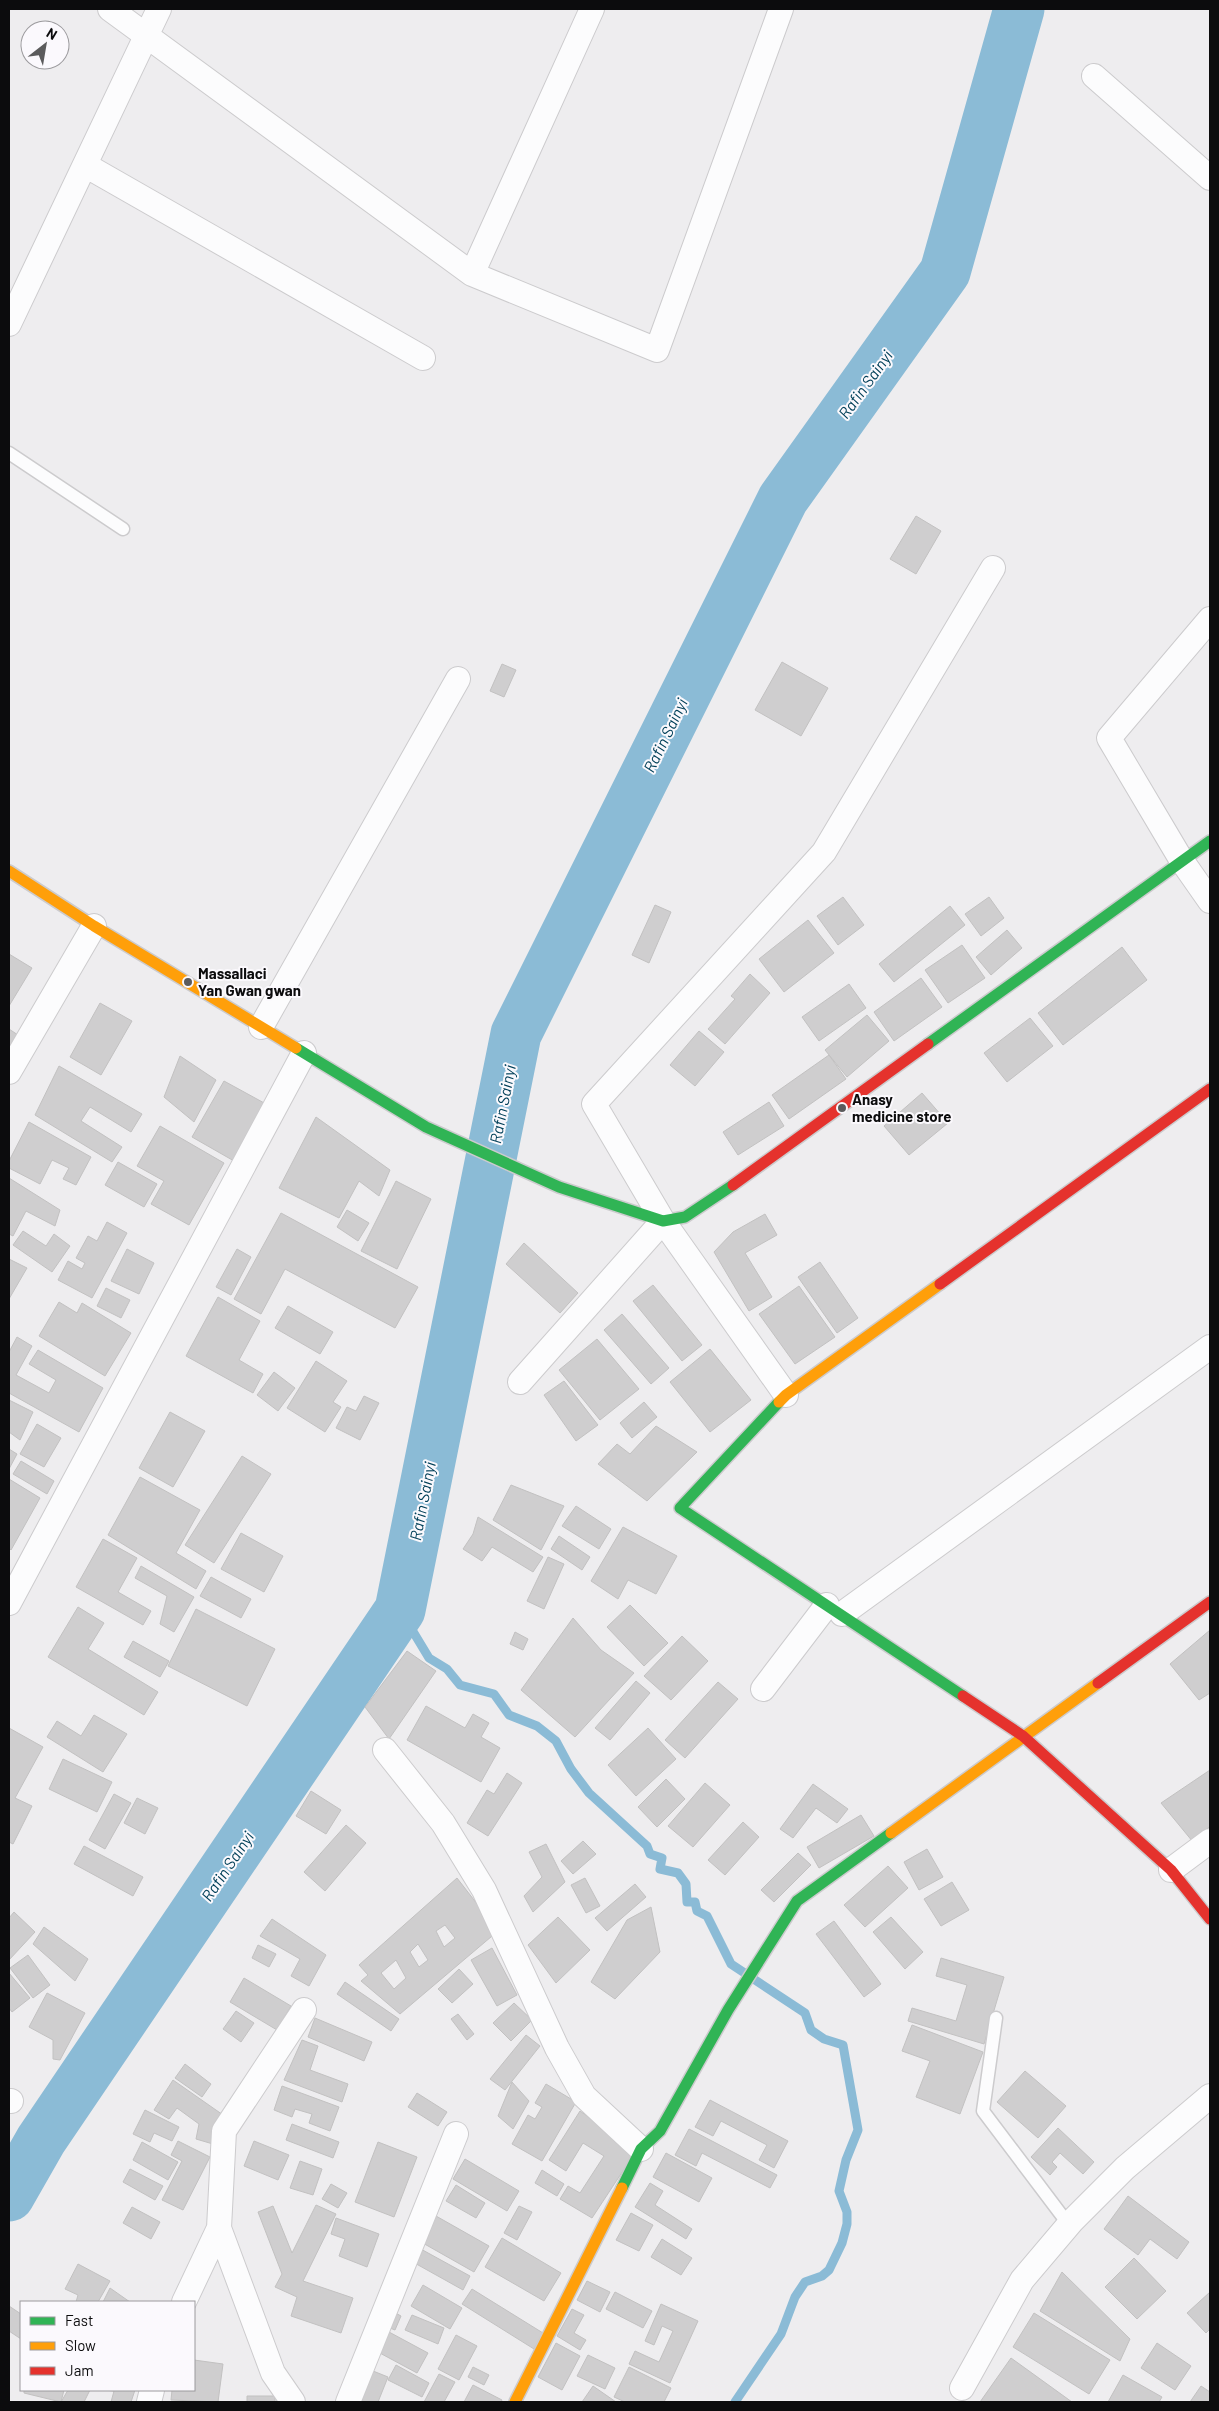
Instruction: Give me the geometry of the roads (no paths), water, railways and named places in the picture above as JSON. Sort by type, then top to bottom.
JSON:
[{"type":"street","points":[[110,9],[472,274],[657,350],[781,9]]},
{"type":"street","points":[[9,324],[159,9]]},
{"type":"street","points":[[472,274],[592,9]]},
{"type":"street","points":[[1094,76],[1210,178]]},
{"type":"street","points":[[85,165],[423,358]]},
{"type":"street","points":[[786,1395],[663,1221],[594,1104],[824,852],[993,568]]},
{"type":"street","points":[[1210,619],[1109,738],[1182,861],[1210,901]]},
{"type":"street","points":[[260,1027],[458,679]]},
{"type":"street","points":[[9,871],[94,926],[426,1127],[559,1187],[663,1221],[685,1217],[756,1169],[1210,841]]},
{"type":"street","points":[[9,1072],[94,926]]},
{"type":"street","points":[[9,1603],[304,1053]]},
{"type":"street","points":[[1210,1089],[786,1395],[680,1508],[1024,1736],[1171,1870],[1210,1919]]},
{"type":"street","points":[[520,1382],[663,1221]]},
{"type":"street","points":[[763,1689],[834,1609],[1210,1347]]},
{"type":"street","points":[[515,2402],[641,2150],[660,2131],[728,2010],[770,1940],[797,1901],[1210,1602]]},
{"type":"street","points":[[385,1750],[444,1823],[484,1890],[558,2048],[584,2096],[641,2150]]},
{"type":"street","points":[[1171,1870],[1210,1841]]},
{"type":"street","points":[[184,2301],[219,2228],[224,2131],[304,2010]]},
{"type":"street","points":[[962,2388],[1022,2280],[1069,2225],[1125,2168],[1210,2096]]},
{"type":"street","points":[[348,2402],[456,2134]]},
{"type":"street","points":[[219,2228],[273,2373],[293,2402]]},
{"type":"lane","points":[[9,453],[123,529]]},
{"type":"lane","points":[[996,2018],[983,2111],[1069,2225]]},
{"type":"waterway","name":"Rafin Sainyi","points":[[9,2196],[41,2140],[400,1610],[516,1034],[783,499],[945,272],[1019,9]]},
{"type":"waterway","points":[[400,1610],[429,1658],[447,1669],[460,1685],[494,1694],[509,1715],[537,1726],[556,1741],[571,1769],[589,1793],[647,1846],[650,1854],[662,1858],[660,1869],[678,1873],[686,1884],[687,1902],[695,1902],[697,1911],[707,1916],[731,1964],[805,2013],[811,2030],[824,2039],[843,2045],[858,2130],[846,2160],[839,2191],[847,2212],[847,2224],[842,2243],[829,2270],[822,2276],[805,2282],[795,2297],[781,2334],[735,2402]]},
{"type":"place","name":"Massallaci Yan Gwan gwan","points":[[188,982]]},
{"type":"place","name":"Anasy medicine store","points":[[842,1108]]}]
